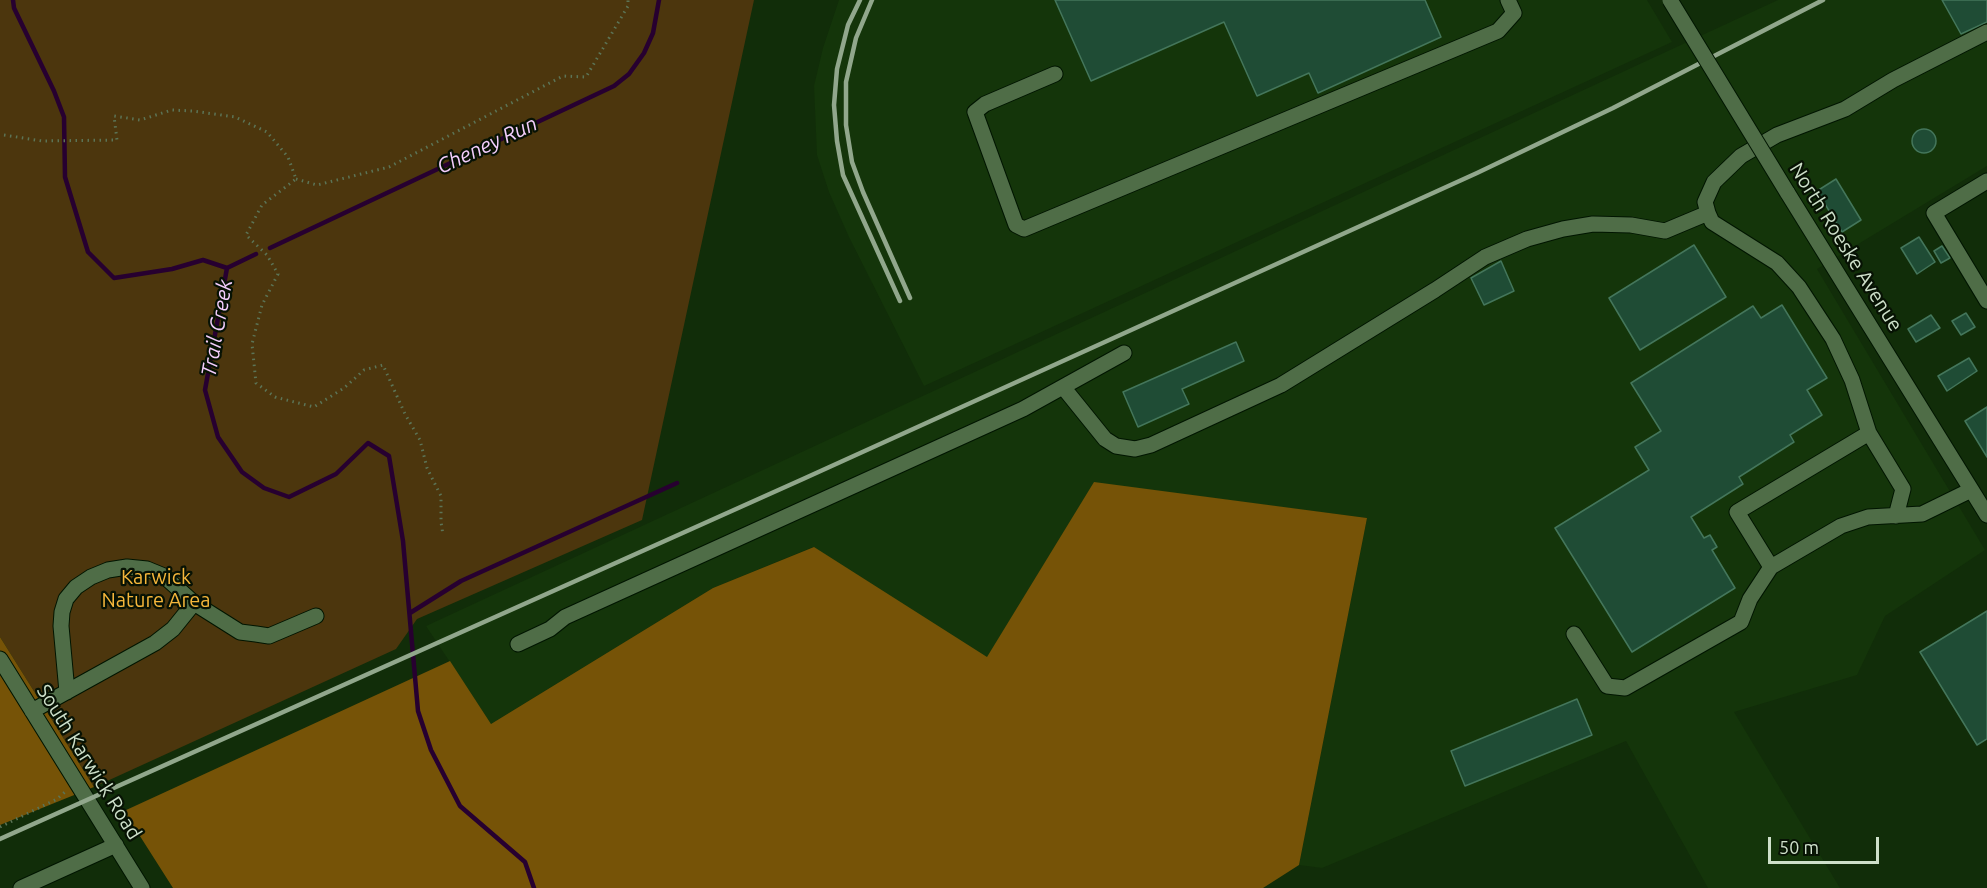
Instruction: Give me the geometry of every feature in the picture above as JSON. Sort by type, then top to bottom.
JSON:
[{"type":"street","points":[[1055,74],[985,104],[975,112],[1016,225],[1024,229],[1498,31],[1514,13],[1508,0]]},
{"type":"street","name":"North Roeske Avenue","points":[[1670,0],[1987,515]]},
{"type":"street","points":[[1896,516],[1903,489],[1869,433],[1852,380],[1833,339],[1799,287],[1777,263],[1712,222],[1705,201],[1714,182],[1741,156],[1777,135],[1845,109],[1893,80],[1987,32]]},
{"type":"street","points":[[1987,181],[1934,213],[1987,301]]},
{"type":"street","points":[[1064,387],[1105,439],[1116,446],[1135,449],[1151,445],[1281,385],[1485,257],[1527,239],[1593,224],[1631,225],[1665,231],[1708,213]]},
{"type":"street","points":[[518,644],[550,629],[565,617],[1023,410],[1124,353]]},
{"type":"street","points":[[1771,567],[1737,512],[1869,433]]},
{"type":"street","points":[[1574,634],[1607,686],[1626,688],[1741,622],[1749,599],[1771,567],[1841,526],[1868,518],[1922,514],[1971,490]]},
{"type":"street","points":[[67,692],[61,627],[66,599],[76,586],[91,576],[108,570],[127,567],[147,569],[164,576],[194,603],[240,632],[269,636],[316,616]]},
{"type":"street","points":[[32,711],[155,643],[173,629],[194,603]]},
{"type":"street","name":"South Karwick Road","points":[[0,659],[142,888]]},
{"type":"street","points":[[21,888],[116,845]]},
{"type":"path","points":[[296,179],[317,185],[389,167],[563,76],[586,77],[628,6],[628,0]]},
{"type":"path","points":[[4,135],[42,141],[117,140],[114,116],[140,120],[172,110],[235,117],[267,132],[288,157],[296,179]]},
{"type":"path","points":[[296,179],[262,205],[246,235],[267,255],[278,274],[262,305],[252,344],[256,382],[275,397],[314,407],[344,388],[364,370],[383,365],[405,414],[420,440],[427,468],[441,496],[443,535]]},
{"type":"path","points":[[0,827],[57,799],[76,782]]},
{"type":"shaded area","points":[[839,0],[1647,0],[1672,42],[924,386],[849,237],[829,192],[817,155],[814,86],[823,48]]},
{"type":"shaded area","points":[[1778,0],[1987,0],[1987,166],[1817,269],[1985,550],[1885,616],[1857,675],[1734,712],[1840,888],[1708,888],[1626,741],[1322,868],[1299,865],[1367,518],[1094,483],[987,658],[813,547],[713,588],[491,724],[426,626]]},
{"type":"shaded area","points":[[1094,482],[1367,518],[1299,865],[1263,888],[173,888],[124,811],[450,661],[491,724],[713,588],[814,547],[987,657]]},
{"type":"shaded area","points":[[0,637],[94,787],[0,825]]},
{"type":"green space","name":"Karwick Nature Area","points":[[0,0],[754,0],[642,520],[417,619],[396,649],[94,787],[0,637]]},
{"type":"building","points":[[1055,0],[1425,0],[1441,37],[1318,93],[1309,73],[1257,96],[1224,22],[1091,81]]},
{"type":"building","points":[[1942,0],[1987,0],[1987,22],[1961,34]]},
{"type":"building","points":[[1924,129],[1933,132],[1936,141],[1933,150],[1924,153],[1915,150],[1912,141],[1915,132]]},
{"type":"building","points":[[1836,179],[1861,220],[1842,232],[1817,191]]},
{"type":"building","points":[[1919,237],[1935,262],[1917,274],[1901,248]]},
{"type":"building","points":[[1694,245],[1726,297],[1640,350],[1609,298]]},
{"type":"building","points":[[1942,246],[1950,258],[1941,263],[1934,251]]},
{"type":"building","points":[[1501,261],[1514,291],[1484,305],[1471,278]]},
{"type":"building","points":[[1782,305],[1827,378],[1807,390],[1822,415],[1790,435],[1794,442],[1739,477],[1743,484],[1691,517],[1704,538],[1710,535],[1717,547],[1712,550],[1735,588],[1632,652],[1555,528],[1649,470],[1635,447],[1661,431],[1631,383],[1753,306],[1761,318]]},
{"type":"building","points":[[1966,313],[1975,327],[1961,335],[1952,321]]},
{"type":"building","points":[[1931,315],[1940,328],[1916,342],[1908,329]]},
{"type":"building","points":[[1236,342],[1244,361],[1182,389],[1189,404],[1138,427],[1123,392]]},
{"type":"building","points":[[1969,358],[1977,371],[1947,391],[1938,376]]},
{"type":"building","points":[[1987,407],[1987,457],[1965,421]]},
{"type":"building","points":[[1987,611],[1987,739],[1977,745],[1920,652]]},
{"type":"building","points":[[1577,699],[1592,735],[1465,786],[1451,751]]},
{"type":"waterway","name":"Trail Creek","points":[[13,0],[14,8],[64,117],[65,177],[88,252],[114,278],[172,269],[203,260],[227,268],[205,390],[218,437],[242,472],[264,488],[289,497],[336,474],[368,443],[389,456],[403,541],[418,711],[431,750],[460,806],[525,862],[534,888]]},
{"type":"waterway","name":"Cheney Run","points":[[270,248],[614,86],[629,74],[644,53],[653,33],[659,0]]},
{"type":"waterway","name":"Cheney Run","points":[[227,268],[256,254]]},
{"type":"waterway","points":[[410,613],[461,581],[677,483]]},
{"type":"railway","points":[[860,0],[848,25],[837,69],[834,105],[837,141],[843,175],[900,301]]},
{"type":"railway","points":[[872,0],[856,38],[846,82],[846,125],[852,162],[863,192],[910,298]]},
{"type":"railway","points":[[0,839],[803,479],[1477,173],[1613,108],[1823,0]]}]
